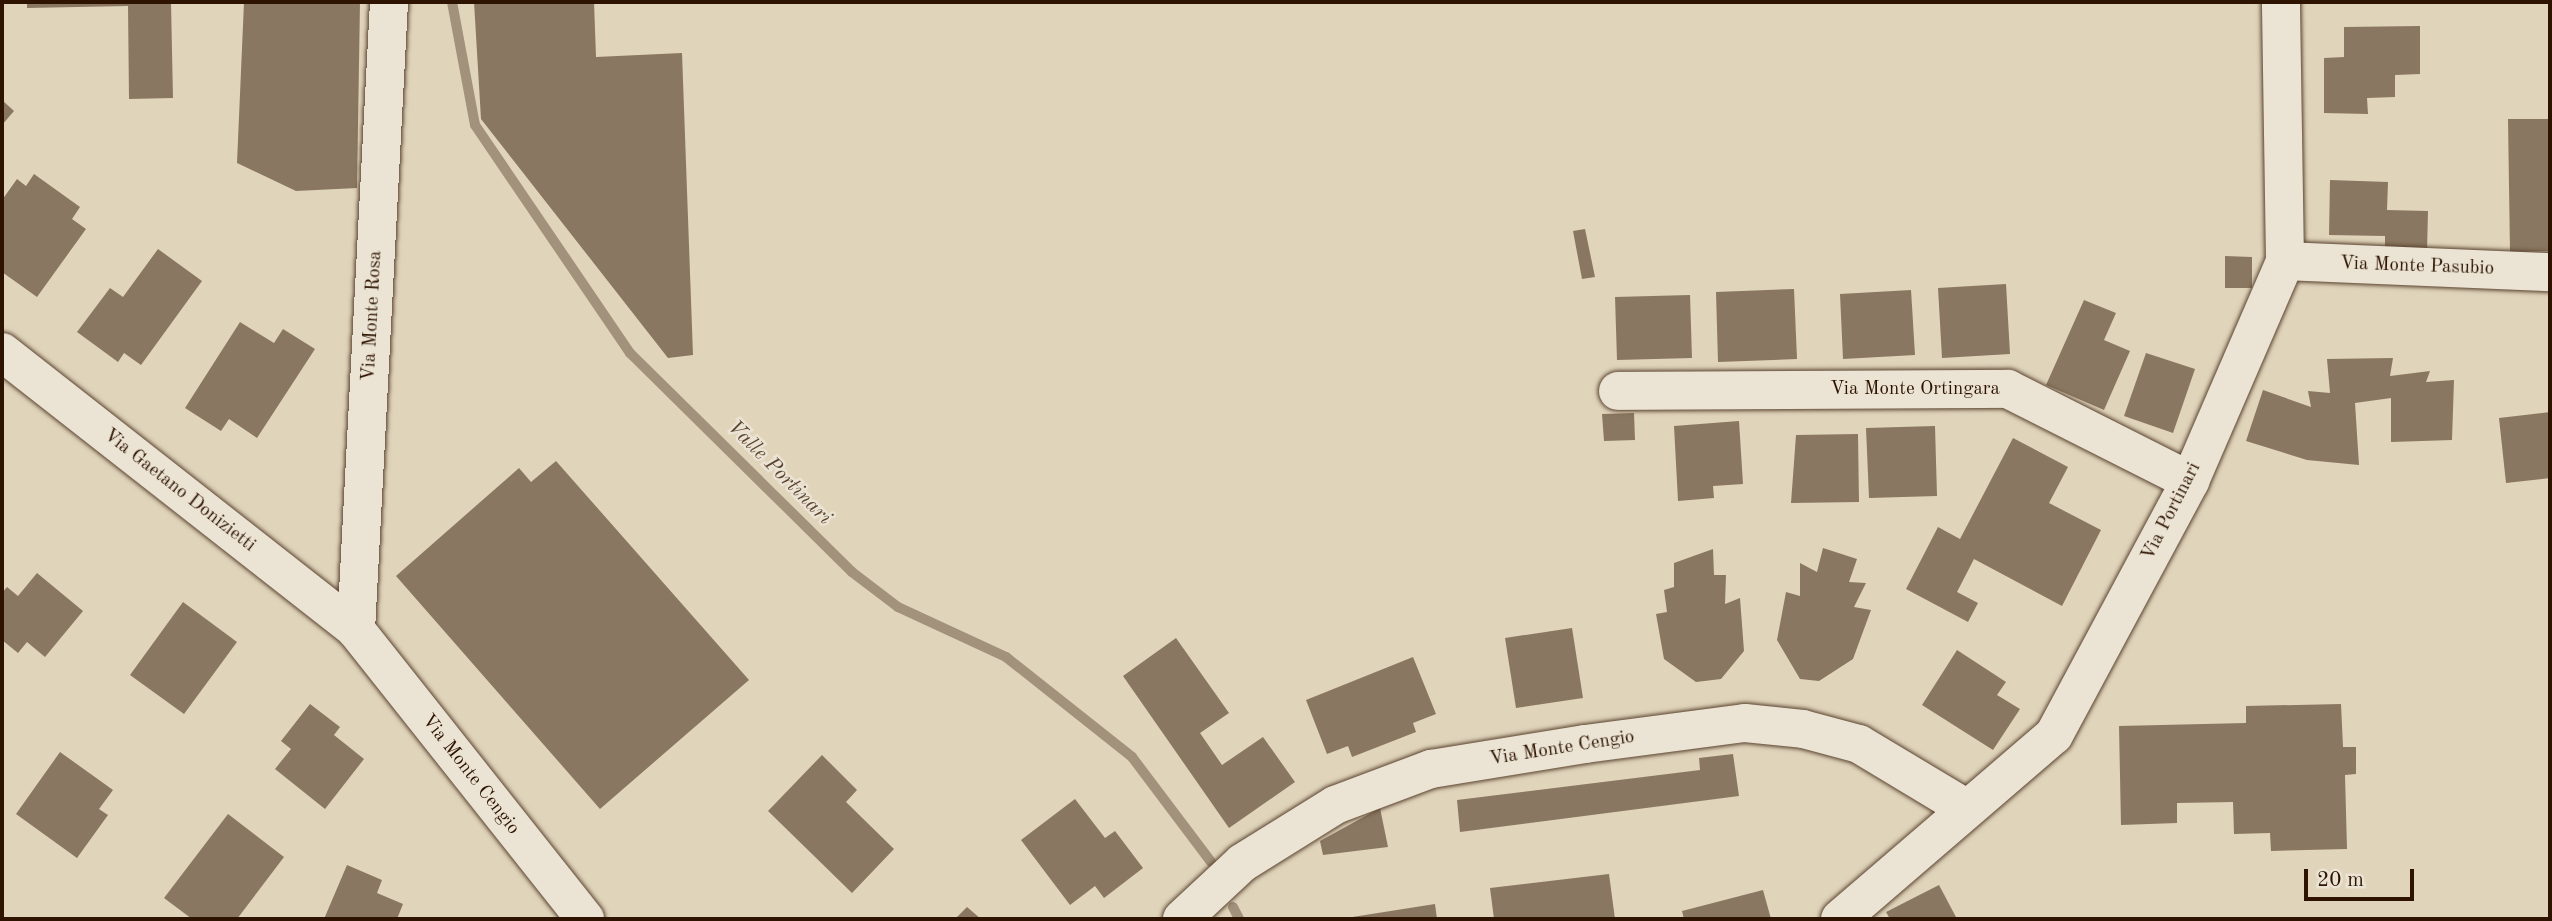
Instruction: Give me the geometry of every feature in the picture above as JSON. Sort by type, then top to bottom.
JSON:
[{"type":"street","name":"Via Monte Rosa","points":[[356,630],[389,2]]},
{"type":"street","name":"Via Portinari","points":[[1840,919],[2054,735],[2190,481],[2285,261],[2281,2]]},
{"type":"street","name":"Via Monte Pasubio","points":[[2285,261],[2550,272]]},
{"type":"street","name":"Via Gaetano Donizietti","points":[[2,352],[356,630]]},
{"type":"street","name":"Via Monte Ortingara","points":[[1618,391],[2008,390],[2190,481]]},
{"type":"street","name":"Via Monte Cengio","points":[[356,630],[585,919]]},
{"type":"street","name":"Via Monte Cengio","points":[[1182,919],[1242,863],[1335,805],[1431,769],[1585,744],[1745,723],[1803,729],[1870,749],[1967,808]]},
{"type":"building","points":[[27,2],[171,2],[173,98],[129,99],[128,6],[27,8]]},
{"type":"building","points":[[244,2],[360,2],[357,188],[296,191],[237,163]]},
{"type":"building","points":[[474,2],[594,2],[596,57],[682,53],[693,355],[668,358],[481,119]]},
{"type":"building","points":[[2420,26],[2420,74],[2395,75],[2395,97],[2367,98],[2368,114],[2324,113],[2324,58],[2344,57],[2344,27]]},
{"type":"building","points":[[2,100],[14,111],[2,125]]},
{"type":"building","points":[[2508,119],[2550,119],[2550,251],[2510,252]]},
{"type":"building","points":[[34,174],[80,207],[72,219],[86,229],[37,297],[2,272],[2,200],[17,179],[26,186]]},
{"type":"building","points":[[2330,180],[2388,182],[2387,210],[2428,211],[2427,252],[2385,251],[2385,236],[2329,235]]},
{"type":"building","points":[[1585,229],[1595,277],[1582,279],[1573,231]]},
{"type":"building","points":[[158,249],[202,281],[141,365],[124,353],[118,362],[77,332],[110,288],[123,297]]},
{"type":"building","points":[[2225,256],[2252,257],[2252,288],[2225,288]]},
{"type":"building","points":[[2006,284],[2010,354],[1942,358],[1938,288]]},
{"type":"building","points":[[1794,289],[1797,359],[1718,362],[1716,292]]},
{"type":"building","points":[[1911,290],[1915,355],[1843,359],[1840,294]]},
{"type":"building","points":[[1690,295],[1692,358],[1617,360],[1615,297]]},
{"type":"building","points":[[2084,300],[2116,313],[2104,340],[2130,351],[2104,410],[2046,385]]},
{"type":"building","points":[[240,322],[274,343],[283,329],[315,349],[257,438],[229,419],[221,431],[185,408]]},
{"type":"building","points":[[2146,353],[2195,369],[2173,433],[2124,416]]},
{"type":"building","points":[[2393,358],[2390,376],[2430,371],[2426,382],[2454,380],[2452,440],[2391,442],[2391,398],[2355,403],[2359,465],[2307,460],[2246,441],[2263,390],[2311,407],[2308,391],[2330,393],[2327,359]]},
{"type":"building","points":[[2550,412],[2550,478],[2506,483],[2499,418]]},
{"type":"building","points":[[1634,413],[1635,440],[1604,441],[1602,414]]},
{"type":"building","points":[[1739,421],[1743,484],[1713,486],[1714,498],[1678,501],[1674,426]]},
{"type":"building","points":[[1935,426],[1937,496],[1869,498],[1866,428]]},
{"type":"building","points":[[1858,434],[1859,502],[1791,503],[1796,435]]},
{"type":"building","points":[[2013,438],[2068,467],[2049,503],[2101,530],[2062,606],[1974,559],[1957,592],[1978,603],[1968,622],[1906,589],[1938,527],[1960,539]]},
{"type":"building","points":[[556,461],[749,680],[600,809],[396,576],[519,468],[531,482]]},
{"type":"building","points":[[1823,548],[1857,559],[1849,582],[1866,583],[1854,607],[1871,610],[1853,659],[1819,681],[1800,679],[1777,640],[1786,592],[1800,596],[1800,563],[1817,572]]},
{"type":"building","points":[[1713,549],[1714,575],[1726,575],[1725,604],[1740,598],[1744,651],[1721,679],[1696,682],[1664,659],[1656,614],[1667,612],[1664,590],[1674,587],[1674,563]]},
{"type":"building","points":[[37,573],[83,611],[45,657],[27,642],[18,653],[2,640],[2,593],[7,587],[18,596]]},
{"type":"building","points":[[183,602],[237,642],[184,714],[130,675]]},
{"type":"building","points":[[1572,628],[1583,698],[1516,708],[1505,638]]},
{"type":"building","points":[[1176,638],[1229,713],[1200,733],[1222,765],[1263,737],[1295,782],[1229,828],[1123,676]]},
{"type":"building","points":[[1957,650],[2006,682],[1997,695],[2020,709],[1993,750],[1922,705]]},
{"type":"building","points":[[1413,657],[1436,714],[1413,723],[1416,732],[1352,757],[1348,746],[1327,754],[1306,700]]},
{"type":"building","points":[[310,704],[340,727],[334,735],[364,759],[325,809],[275,769],[291,749],[281,741]]},
{"type":"building","points":[[2341,704],[2343,747],[2356,747],[2356,774],[2345,775],[2347,849],[2271,851],[2270,833],[2234,834],[2233,802],[2177,803],[2177,823],[2121,825],[2119,726],[2246,723],[2246,706]]},
{"type":"building","points":[[60,752],[113,790],[99,809],[108,815],[77,858],[16,814]]},
{"type":"building","points":[[1733,754],[1739,796],[1460,832],[1457,800],[1700,770],[1699,758]]},
{"type":"building","points":[[822,755],[857,790],[846,802],[894,849],[852,893],[768,811]]},
{"type":"building","points":[[1075,799],[1105,838],[1115,831],[1143,868],[1104,898],[1095,886],[1070,905],[1021,840]]},
{"type":"building","points":[[1380,808],[1388,847],[1323,855],[1320,841]]},
{"type":"building","points":[[228,814],[284,857],[237,919],[192,919],[164,898]]},
{"type":"building","points":[[347,865],[382,880],[377,893],[403,904],[397,919],[324,919]]},
{"type":"building","points":[[1609,874],[1615,919],[1494,919],[1490,888]]},
{"type":"building","points":[[1939,885],[1957,919],[1890,919],[1886,912]]},
{"type":"building","points":[[1763,890],[1771,919],[1684,919],[1682,911]]},
{"type":"building","points":[[1435,904],[1437,919],[1346,919],[1346,918]]},
{"type":"building","points":[[967,907],[981,919],[955,919]]},
{"type":"waterway","name":"Valle Portinari","points":[[452,2],[475,125],[630,353],[852,572],[898,607],[1006,657],[1132,757],[1211,862]]},
{"type":"waterway","name":"Valle Portinari","points":[[1233,907],[1239,919]]}]
